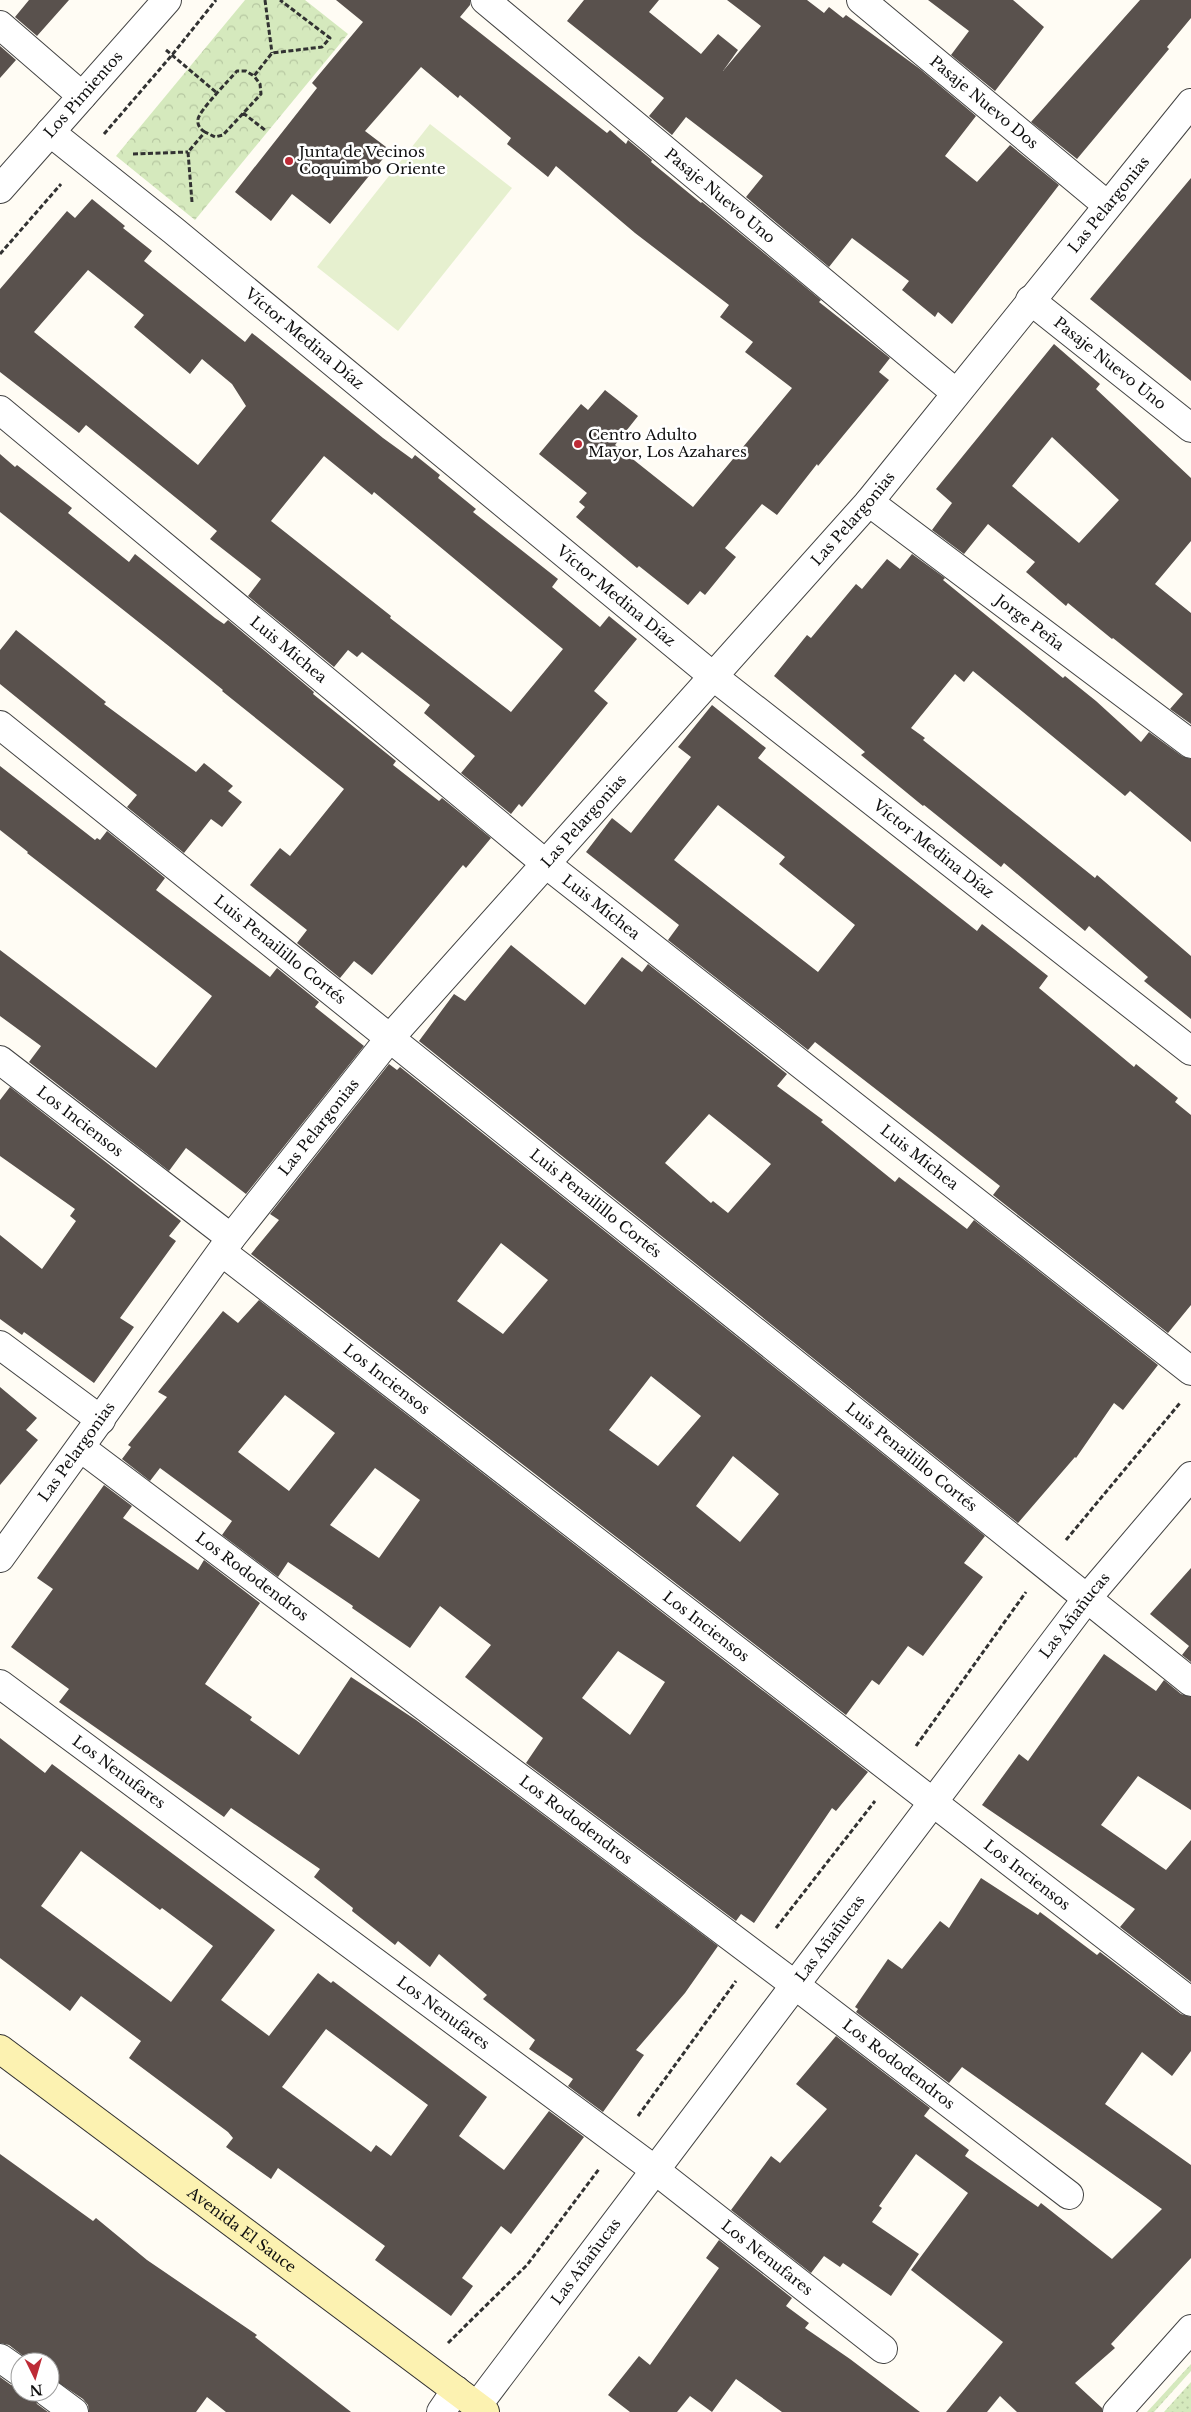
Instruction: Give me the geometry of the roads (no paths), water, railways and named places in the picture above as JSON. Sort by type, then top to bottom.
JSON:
[{"type":"main road","name":"Avenida El Sauce","points":[[0,2049],[424,2367],[465,2405]]},
{"type":"street","name":"Los Pimientos","points":[[0,189],[167,0]]},
{"type":"street","name":"Pasaje Nuevo Uno","points":[[485,0],[956,393]]},
{"type":"street","name":"Pasaje Nuevo Dos","points":[[861,0],[1107,205]]},
{"type":"street","points":[[0,26],[82,96]]},
{"type":"street","name":"Las Pelargonias","points":[[0,1558],[227,1245],[389,1039],[714,677],[868,502],[1191,103]]},
{"type":"street","name":"Víctor Medina Díaz","points":[[50,132],[174,231],[714,677],[1191,1051]]},
{"type":"street","name":"Pasaje Nuevo Uno","points":[[1030,300],[1191,428]]},
{"type":"street","name":"Luis Michea","points":[[0,410],[546,864],[1191,1371]]},
{"type":"street","name":"Jorge Peña","points":[[868,502],[1191,744]]},
{"type":"street","name":"Luis Penailillo Cortés","points":[[0,725],[389,1039],[1088,1597],[1191,1682]]},
{"type":"street","name":"Los Inciensos","points":[[0,1060],[227,1245],[1191,2002]]},
{"type":"street","points":[[0,1345],[101,1420]]},
{"type":"street","name":"Los Rododendros","points":[[81,1448],[795,1985],[1069,2195]]},
{"type":"street","name":"Las Añañucas","points":[[465,2405],[655,2170],[1088,1597],[1191,1476]]},
{"type":"street","name":"Los Nenufares","points":[[0,1684],[655,2170],[883,2349]]},
{"type":"street","points":[[1117,2412],[1191,2329]]},
{"type":"street","points":[[60,2402],[74,2412]]},
{"type":"place","name":"Junta de Vecinos Coquimbo Oriente","points":[[289,161]]},
{"type":"place","name":"Centro Adulto Mayor, Los Azahares","points":[[578,444]]}]
